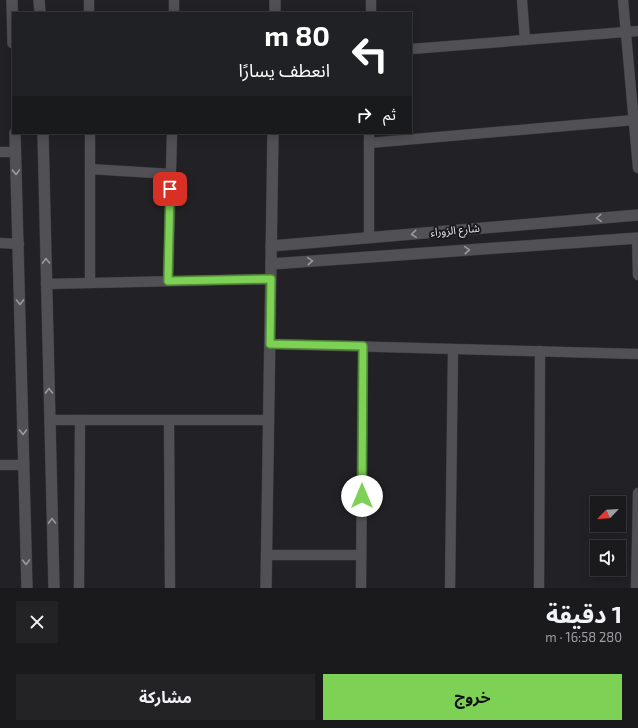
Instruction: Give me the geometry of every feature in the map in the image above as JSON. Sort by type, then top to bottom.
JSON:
[{"type":"street","points":[[12,0],[12,12]]},
{"type":"street","points":[[39,0],[40,12]]},
{"type":"street","points":[[89,0],[89,12]]},
{"type":"street","points":[[174,0],[174,12]]},
{"type":"street","points":[[275,0],[275,12]]},
{"type":"street","points":[[370,12],[371,0]]},
{"type":"street","points":[[522,0],[525,40]]},
{"type":"street","points":[[623,0],[638,168]]},
{"type":"street","points":[[412,49],[638,31]]},
{"type":"street","points":[[369,237],[369,138],[634,120]]},
{"type":"street","points":[[14,134],[19,244],[27,588]]},
{"type":"street","points":[[43,134],[54,588]]},
{"type":"street","points":[[90,134],[90,283]]},
{"type":"street","points":[[168,281],[172,134]]},
{"type":"street","points":[[266,588],[273,134]]},
{"type":"street","points":[[0,152],[15,152]]},
{"type":"street","points":[[90,169],[171,174]]},
{"type":"street","name":"شارع الزوراء","points":[[271,246],[638,215]]},
{"type":"street","points":[[637,238],[638,275]]},
{"type":"street","name":"شارع الزوراء","points":[[271,264],[637,238]]},
{"type":"street","points":[[0,243],[19,244]]},
{"type":"street","points":[[46,284],[271,279]]},
{"type":"street","points":[[270,344],[638,354]]},
{"type":"street","points":[[361,588],[363,346]]},
{"type":"street","points":[[450,588],[453,349]]},
{"type":"street","points":[[539,588],[540,351]]},
{"type":"street","points":[[50,420],[268,420]]},
{"type":"street","points":[[79,588],[80,420]]},
{"type":"street","points":[[169,421],[170,588]]},
{"type":"street","points":[[0,465],[24,465]]},
{"type":"street","points":[[636,588],[638,493]]},
{"type":"street","points":[[266,555],[362,555]]},
{"type":"route","points":[[170,189],[168,281],[271,279],[270,344],[363,346],[362,496]]}]
